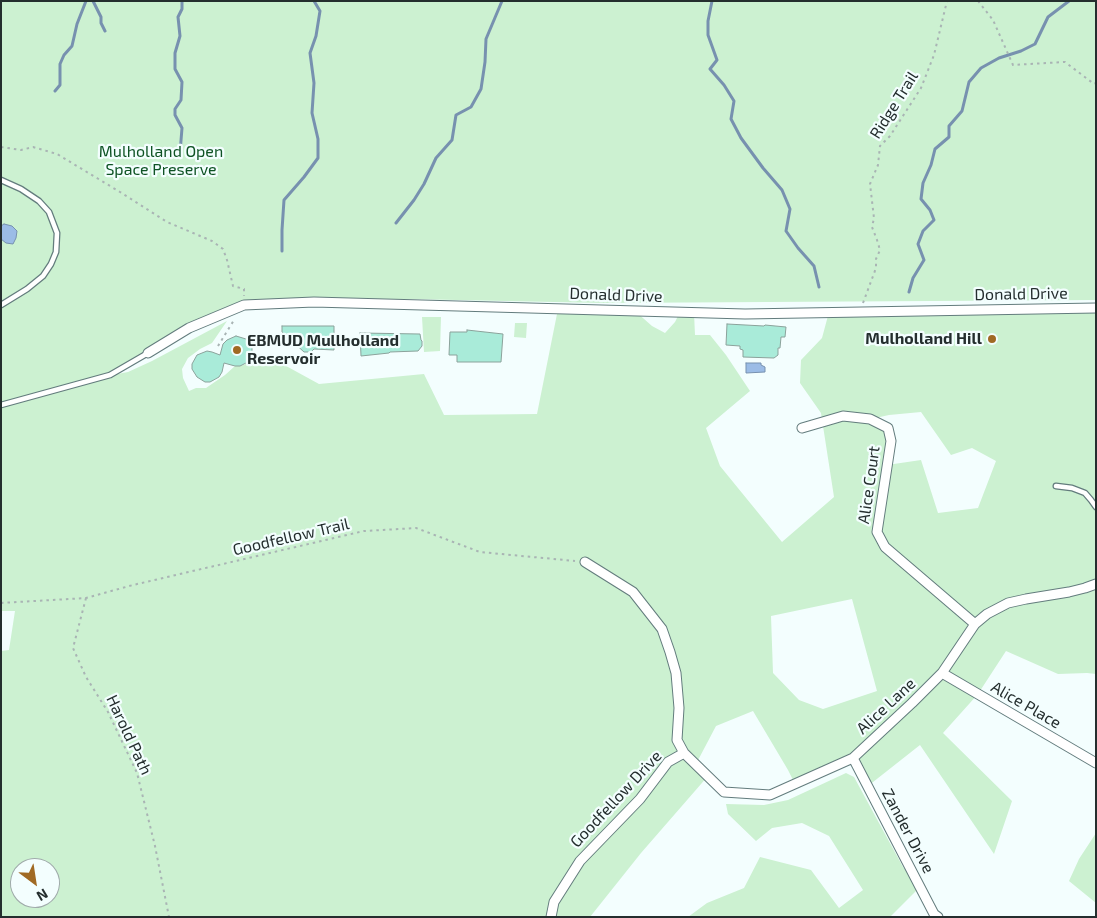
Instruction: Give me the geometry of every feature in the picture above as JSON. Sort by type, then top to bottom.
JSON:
[{"type":"street","name":"Donald Drive","points":[[148,353],[189,328],[244,305],[314,302],[745,314],[1096,308]]},
{"type":"street","name":"Alice Court","points":[[802,428],[843,416],[870,419],[888,428],[890,441],[877,532],[885,547],[975,624]]},
{"type":"street","name":"Goodfellow Drive","points":[[551,917],[554,902],[580,861],[640,798],[668,762],[684,753],[677,740],[679,708],[676,673],[662,629],[633,592],[585,562]]},
{"type":"street","name":"Alice Lane","points":[[684,753],[724,792],[770,795],[853,758],[942,673],[975,624],[987,614],[1008,603],[1077,590],[1096,584]]},
{"type":"street","name":"Alice Place","points":[[942,673],[1096,763]]},
{"type":"street","name":"Zander Drive","points":[[853,758],[934,914],[938,917]]},
{"type":"lane","points":[[1,180],[21,189],[39,201],[49,212],[57,233],[56,252],[43,276],[27,289],[1,305]]},
{"type":"lane","points":[[1,405],[110,375],[148,353]]},
{"type":"lane","points":[[1056,486],[1072,488],[1085,493],[1096,507]]},
{"type":"path","name":"Ridge Trail","points":[[859,312],[876,268],[876,259],[880,250],[872,227],[874,218],[870,184],[878,166],[880,146],[902,120],[921,88],[934,55],[947,1]]},
{"type":"path","points":[[978,1],[993,20],[1013,65],[1066,62],[1094,84],[1096,83]]},
{"type":"path","points":[[1,146],[21,150],[33,148],[57,154],[168,222],[212,241],[223,249],[233,286],[244,289],[244,305],[218,346]]},
{"type":"path","name":"Goodfellow Trail","points":[[1,603],[86,598],[364,531],[416,528],[480,552],[585,562]]},
{"type":"path","name":"Harold Path","points":[[86,598],[73,648],[86,677],[108,712],[137,773],[170,917]]},
{"type":"green space","name":"Mulholland Open Space Preserve","points":[[1,1],[1096,1],[1096,300],[603,303],[407,299],[244,305],[189,328],[112,375],[128,372],[152,361],[227,321],[212,343],[188,358],[182,369],[183,378],[189,391],[196,388],[206,388],[235,366],[244,365],[248,362],[252,352],[277,361],[319,384],[424,374],[444,415],[537,414],[558,309],[635,311],[652,326],[665,333],[675,322],[680,312],[694,313],[695,335],[710,335],[750,391],[706,428],[720,466],[782,542],[834,497],[821,413],[800,383],[801,360],[822,338],[829,312],[1096,308],[1096,674],[1058,674],[1006,651],[978,694],[943,733],[1012,801],[994,854],[920,745],[868,786],[853,758],[795,784],[753,711],[716,726],[696,764],[708,776],[641,853],[590,917],[1,917],[1,651],[9,650],[15,611],[1,611]],"holes":[[[921,412],[951,455],[972,448],[996,461],[978,508],[938,513],[921,460],[887,465],[888,428],[871,419]],[[852,599],[877,691],[823,709],[799,700],[773,673],[771,616]]]},
{"type":"green space","points":[[422,317],[441,317],[440,351],[424,352]]},
{"type":"green space","points":[[515,323],[527,323],[526,338],[514,337]]},
{"type":"green space","points":[[846,773],[854,777],[917,890],[890,917],[688,917],[707,903],[744,888],[760,857],[811,870],[839,908],[863,890],[829,836],[802,823],[772,828],[756,841],[728,814],[726,804],[764,805],[788,800]]},
{"type":"green space","points":[[1096,833],[1096,903],[1069,881],[1079,859]]},
{"type":"water","points":[[4,224],[12,226],[17,231],[13,244],[6,243],[1,239],[1,226]]},
{"type":"water","points":[[746,363],[761,363],[765,367],[765,372],[746,373]]},
{"type":"building","points":[[727,324],[786,327],[785,337],[781,337],[778,355],[774,358],[743,357],[743,350],[740,349],[740,346],[726,345]]},
{"type":"building","points":[[282,326],[334,326],[334,350],[314,349],[311,352],[304,352],[282,332]]},
{"type":"building","points":[[467,330],[503,334],[501,362],[457,362],[457,355],[449,355],[450,332],[467,332]]},
{"type":"building","points":[[360,333],[420,334],[422,346],[418,351],[361,356]]},
{"type":"building","points":[[236,336],[246,339],[252,347],[248,362],[240,366],[224,363],[219,377],[210,382],[205,382],[197,377],[192,369],[192,364],[197,355],[207,351],[220,355],[223,344]]},
{"type":"waterway","points":[[55,91],[60,85],[60,64],[64,55],[72,46],[77,24],[86,1]]},
{"type":"waterway","points":[[93,1],[105,31]]},
{"type":"waterway","points":[[180,153],[182,128],[175,115],[175,109],[181,100],[182,82],[175,69],[175,53],[180,36],[178,17],[182,9],[182,1]]},
{"type":"waterway","points":[[282,251],[284,200],[318,158],[318,139],[312,113],[314,83],[310,53],[316,36],[320,11],[314,1]]},
{"type":"waterway","points":[[396,223],[424,184],[436,158],[452,140],[456,115],[471,107],[481,89],[486,39],[502,1]]},
{"type":"waterway","points":[[712,1],[708,21],[708,35],[717,60],[710,69],[724,85],[734,101],[731,119],[741,138],[782,190],[790,209],[786,231],[814,266],[819,287]]},
{"type":"waterway","points":[[909,292],[913,278],[924,260],[918,244],[923,231],[934,220],[930,210],[921,199],[923,183],[931,165],[935,149],[949,137],[949,126],[962,111],[969,82],[981,68],[999,58],[1035,44],[1048,17],[1069,1]]},
{"type":"place","name":"Mulholland Hill","points":[[992,339]]},
{"type":"place","name":"EBMUD Mullholland Reservoir","points":[[237,350]]}]
